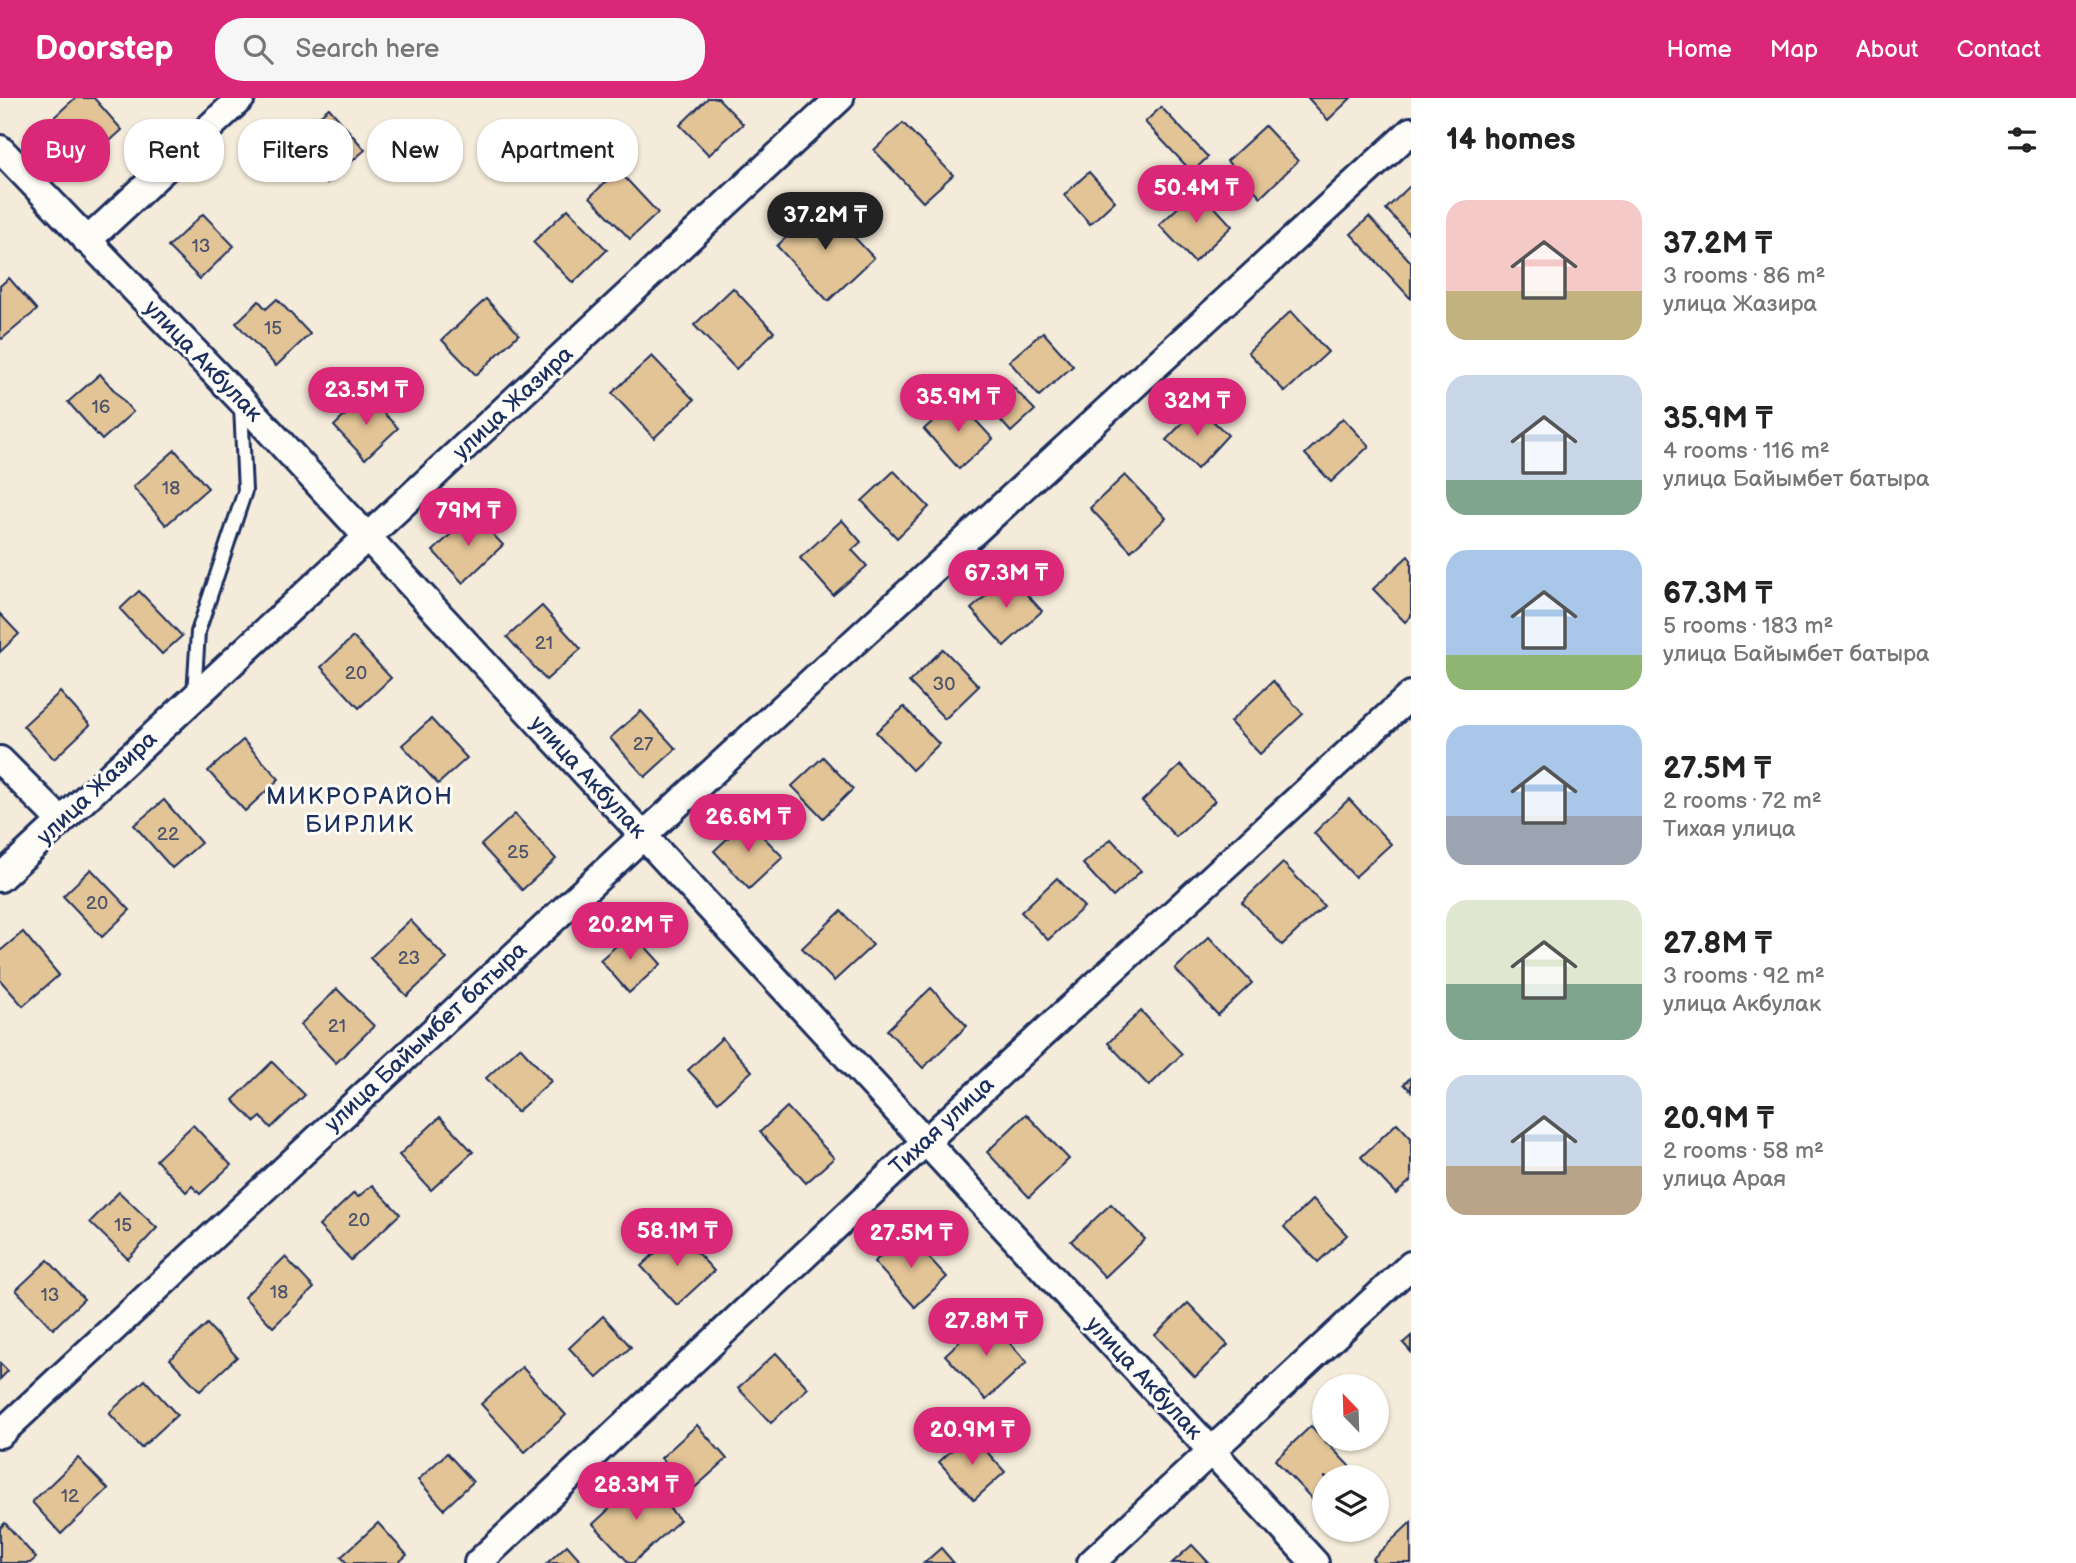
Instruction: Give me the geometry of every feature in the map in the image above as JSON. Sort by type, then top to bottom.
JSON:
[{"type":"street","points":[[87,241],[241,98]]},
{"type":"street","name":"улица Жазира","points":[[0,878],[840,98]]},
{"type":"street","name":"улица Байымбет батыра","points":[[0,1433],[643,836],[1411,131]]},
{"type":"street","name":"улица Акбулак","points":[[0,149],[240,399],[1315,1563]]},
{"type":"street","name":"Тихая улица","points":[[478,1563],[925,1142],[1411,695]]},
{"type":"street","points":[[0,760],[61,821]]},
{"type":"street","points":[[1091,1563],[1411,1265]]},
{"type":"lane","points":[[194,699],[198,632],[245,491],[240,399]]},
{"type":"building","points":[[75,98],[94,98],[122,130],[110,141],[110,119],[52,119]]},
{"type":"building","points":[[708,98],[718,98],[743,124],[709,155],[680,125]]},
{"type":"building","points":[[1308,98],[1351,98],[1328,120]]},
{"type":"building","points":[[1161,107],[1208,157],[1192,172],[1145,122]]},
{"type":"building","points":[[329,108],[338,119],[316,119]]},
{"type":"building","points":[[903,123],[953,175],[923,202],[874,150]]},
{"type":"building","points":[[1265,126],[1298,161],[1261,197],[1227,161]]},
{"type":"building","points":[[353,136],[365,150],[353,160]]},
{"type":"building","points":[[1089,172],[1115,201],[1090,224],[1064,195]]},
{"type":"building","points":[[606,182],[629,182],[658,213],[630,239],[590,197]]},
{"type":"building","points":[[1411,185],[1411,236],[1386,209]]},
{"type":"building","points":[[1198,189],[1232,226],[1194,262],[1159,225]]},
{"type":"building","points":[[822,203],[874,258],[828,301],[777,246]]},
{"type":"building","points":[[568,209],[607,250],[573,283],[533,242]]},
{"type":"building","points":[[203,214],[234,246],[200,279],[168,247]]},
{"type":"building","points":[[1369,217],[1411,262],[1411,299],[1351,234]]},
{"type":"building","points":[[9,278],[37,310],[2,339],[0,286]]},
{"type":"building","points":[[733,288],[774,332],[736,369],[694,325]]},
{"type":"building","points":[[277,299],[310,334],[276,366],[236,323],[259,301],[266,309]]},
{"type":"building","points":[[486,299],[519,334],[476,375],[442,340]]},
{"type":"building","points":[[1291,311],[1328,352],[1285,392],[1248,352]]},
{"type":"building","points":[[1043,332],[1073,366],[1039,396],[1009,361]]},
{"type":"building","points":[[652,356],[694,400],[654,438],[612,393]]},
{"type":"building","points":[[100,374],[133,412],[102,440],[68,402]]},
{"type":"building","points":[[1006,380],[1035,410],[1011,432],[983,401]]},
{"type":"building","points":[[366,395],[398,428],[365,459],[334,426]]},
{"type":"building","points":[[957,400],[993,439],[959,469],[924,429]]},
{"type":"building","points":[[1198,407],[1228,435],[1197,469],[1166,440]]},
{"type":"building","points":[[1343,418],[1369,446],[1331,482],[1305,454]]},
{"type":"building","points":[[175,450],[208,488],[166,525],[133,487]]},
{"type":"building","points":[[894,471],[929,507],[897,538],[862,501]]},
{"type":"building","points":[[1125,475],[1166,518],[1131,551],[1090,508]]},
{"type":"building","points":[[473,513],[503,545],[463,583],[433,551]]},
{"type":"building","points":[[842,520],[861,542],[852,550],[867,566],[833,595],[800,558]]},
{"type":"building","points":[[1408,556],[1411,560],[1411,616],[1405,622],[1373,589]]},
{"type":"building","points":[[1009,575],[1042,611],[1004,646],[971,609]]},
{"type":"building","points":[[139,591],[182,636],[162,654],[120,609]]},
{"type":"building","points":[[542,606],[581,649],[546,680],[507,637]]},
{"type":"building","points":[[0,614],[19,634],[0,652]]},
{"type":"building","points":[[353,637],[391,678],[359,708],[321,667]]},
{"type":"building","points":[[943,649],[979,686],[945,719],[909,682]]},
{"type":"building","points":[[1273,681],[1303,714],[1260,754],[1230,722]]},
{"type":"building","points":[[60,692],[90,725],[54,759],[23,726]]},
{"type":"building","points":[[904,707],[939,744],[912,770],[876,732]]},
{"type":"building","points":[[641,711],[676,749],[645,777],[610,738]]},
{"type":"building","points":[[431,719],[467,758],[438,784],[402,745]]},
{"type":"building","points":[[243,740],[279,779],[245,811],[208,771]]},
{"type":"building","points":[[823,757],[853,789],[823,818],[792,786]]},
{"type":"building","points":[[1181,765],[1215,801],[1176,837],[1142,801]]},
{"type":"building","points":[[1349,799],[1391,844],[1355,877],[1314,833]]},
{"type":"building","points":[[164,800],[201,843],[172,868],[134,825]]},
{"type":"building","points":[[515,814],[556,859],[522,890],[481,845]]},
{"type":"building","points":[[747,820],[783,857],[749,889],[714,851]]},
{"type":"building","points":[[1111,839],[1141,871],[1113,897],[1083,864]]},
{"type":"building","points":[[1283,863],[1324,906],[1282,945],[1242,902]]},
{"type":"building","points":[[91,869],[130,910],[102,937],[63,896]]},
{"type":"building","points":[[1057,878],[1084,907],[1048,940],[1021,912]]},
{"type":"building","points":[[841,911],[873,945],[834,981],[802,948]]},
{"type":"building","points":[[410,920],[447,959],[407,996],[370,958]]},
{"type":"building","points":[[23,932],[59,975],[23,1006],[0,980],[0,951]]},
{"type":"building","points":[[632,932],[661,964],[629,993],[600,960]]},
{"type":"building","points":[[1209,937],[1252,983],[1218,1015],[1175,969]]},
{"type":"building","points":[[931,988],[967,1026],[923,1068],[887,1030]]},
{"type":"building","points":[[337,989],[374,1026],[336,1063],[300,1025]]},
{"type":"building","points":[[1141,1011],[1182,1054],[1149,1086],[1108,1043]]},
{"type":"building","points":[[722,1038],[752,1071],[718,1102],[688,1070]]},
{"type":"building","points":[[520,1047],[551,1081],[517,1112],[486,1078]]},
{"type":"building","points":[[272,1062],[305,1095],[271,1128],[261,1117],[255,1122],[233,1100]]},
{"type":"building","points":[[1411,1077],[1411,1091],[1404,1084]]},
{"type":"building","points":[[787,1107],[834,1158],[806,1183],[760,1132]]},
{"type":"building","points":[[1026,1114],[1069,1159],[1029,1197],[987,1152]]},
{"type":"building","points":[[440,1117],[473,1152],[431,1190],[399,1155]]},
{"type":"building","points":[[1397,1123],[1411,1138],[1411,1180],[1396,1194],[1361,1157]]},
{"type":"building","points":[[193,1125],[231,1165],[200,1194],[192,1186],[186,1192],[156,1160]]},
{"type":"building","points":[[372,1185],[400,1214],[351,1260],[319,1226],[354,1193],[358,1197]]},
{"type":"building","points":[[119,1192],[157,1228],[128,1259],[90,1222]]},
{"type":"building","points":[[1313,1199],[1347,1235],[1318,1262],[1284,1227]]},
{"type":"building","points":[[1111,1204],[1145,1239],[1105,1277],[1071,1241]]},
{"type":"building","points":[[678,1232],[714,1271],[677,1305],[641,1266]]},
{"type":"building","points":[[906,1233],[947,1277],[915,1307],[874,1262]]},
{"type":"building","points":[[285,1257],[314,1288],[273,1327],[244,1297]]},
{"type":"building","points":[[48,1260],[84,1299],[53,1329],[16,1290]]},
{"type":"building","points":[[1188,1303],[1228,1345],[1195,1377],[1155,1335]]},
{"type":"building","points":[[603,1316],[631,1347],[597,1378],[569,1348]]},
{"type":"building","points":[[986,1317],[1027,1362],[986,1400],[945,1355]]},
{"type":"building","points":[[207,1324],[237,1357],[200,1391],[170,1359]]},
{"type":"building","points":[[1411,1336],[1411,1352],[1403,1343]]},
{"type":"building","points":[[776,1353],[808,1388],[771,1423],[738,1388]]},
{"type":"building","points":[[0,1363],[8,1371],[0,1379]]},
{"type":"building","points":[[522,1367],[566,1415],[525,1452],[481,1404]]},
{"type":"building","points":[[145,1380],[177,1415],[141,1448],[109,1413]]},
{"type":"building","points":[[697,1425],[727,1459],[691,1491],[661,1458]]},
{"type":"building","points":[[1311,1426],[1312,1451],[1335,1451],[1348,1465],[1312,1465],[1312,1499],[1275,1460]]},
{"type":"building","points":[[970,1433],[1005,1472],[974,1500],[939,1462]]},
{"type":"building","points":[[447,1453],[473,1482],[444,1509],[418,1480]]},
{"type":"building","points":[[78,1458],[108,1489],[61,1534],[32,1502]]},
{"type":"building","points":[[642,1479],[680,1520],[633,1563],[629,1563],[593,1524]]},
{"type":"building","points":[[1411,1522],[1411,1563],[1376,1563],[1372,1559]]},
{"type":"building","points":[[5,1523],[36,1558],[30,1563],[0,1563],[0,1528]]},
{"type":"building","points":[[378,1523],[407,1555],[398,1563],[347,1563],[341,1557]]},
{"type":"building","points":[[567,1545],[583,1563],[547,1563]]},
{"type":"building","points":[[1192,1545],[1209,1563],[1172,1563]]},
{"type":"building","points":[[941,1548],[954,1563],[924,1563]]},
{"type":"district","name":"МИКРОРАЙОН БИРЛИК","points":[[360,810]]}]
